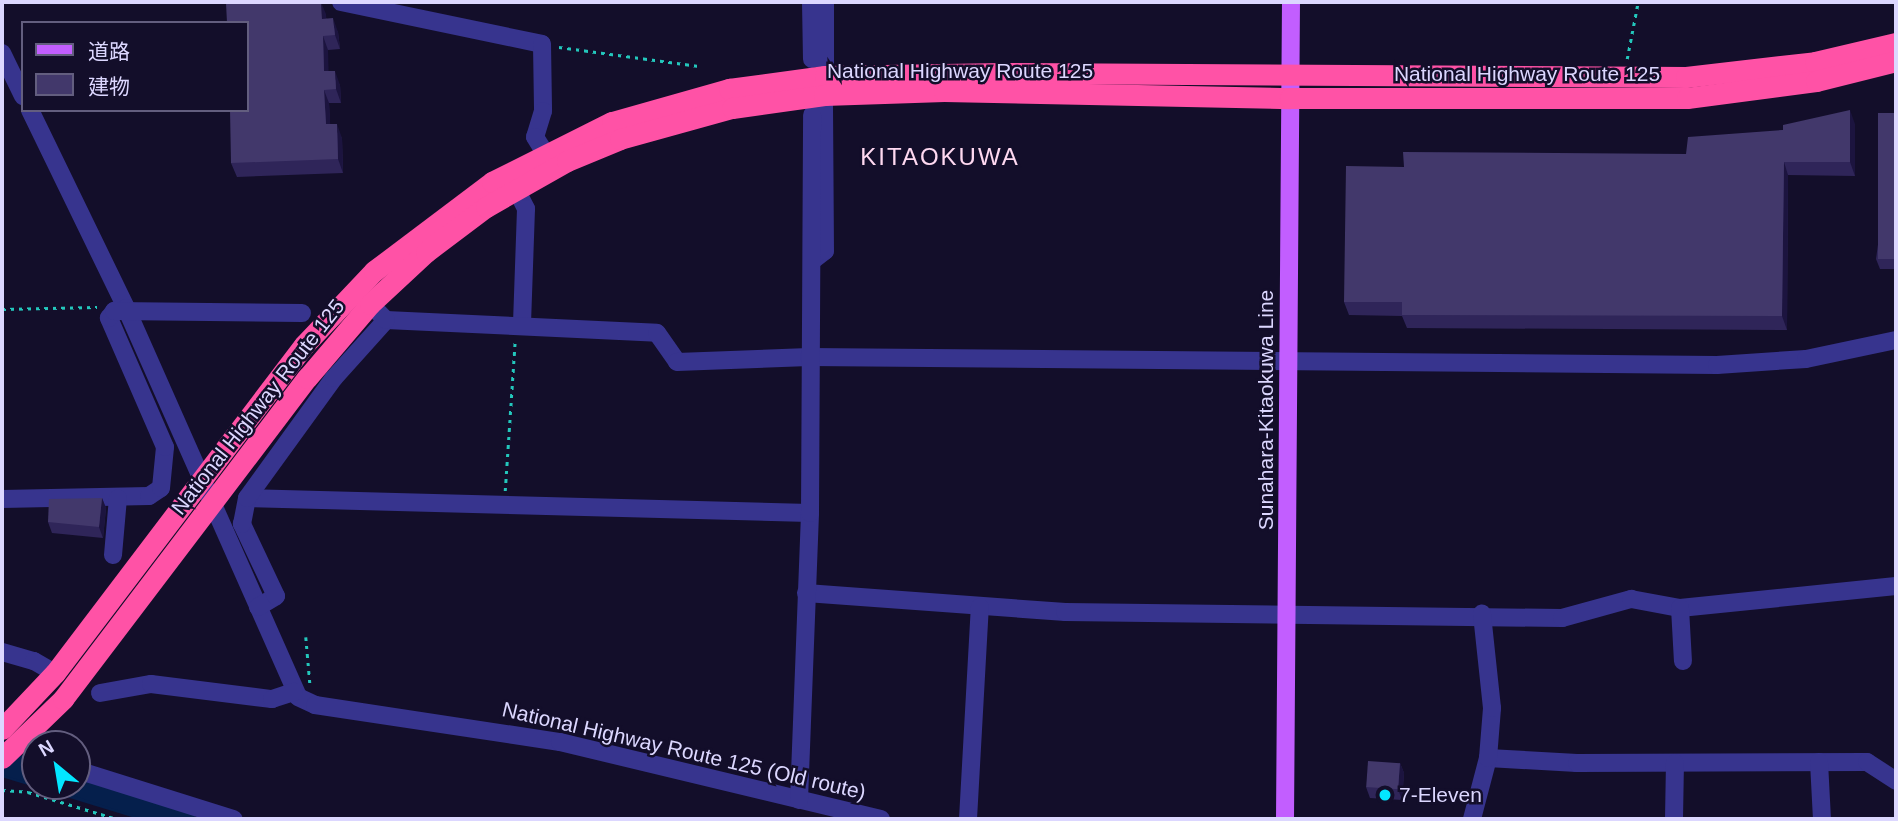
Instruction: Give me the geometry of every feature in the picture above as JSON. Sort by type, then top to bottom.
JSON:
[{"type":"highway","name":"National Highway Route 125","points":[[2,729],[55,673],[304,345],[374,271],[449,210],[545,153],[612,122],[667,104],[742,87],[820,77],[975,73],[1624,79],[1751,71],[1896,43]]},
{"type":"highway","name":"National Highway Route 125","points":[[35,730],[89,667],[307,378],[370,304],[426,252],[516,189],[567,161],[671,122],[820,77],[944,91],[1290,98],[1687,97],[1815,80],[1896,61]]},
{"type":"main road","name":"Sunahara-Kitaokuwa Line","points":[[1285,819],[1291,2]]},
{"type":"street","points":[[341,2],[542,44],[543,111],[535,137],[545,153]]},
{"type":"street","points":[[811,2],[820,77],[825,251],[812,261]]},
{"type":"street","points":[[820,77],[825,2]]},
{"type":"street","points":[[2,53],[21,92]]},
{"type":"street","points":[[31,112],[120,310],[202,479],[258,607],[302,691],[272,699],[151,684],[100,693]]},
{"type":"street","points":[[799,800],[810,513],[812,116]]},
{"type":"street","points":[[516,189],[526,209],[519,323]]},
{"type":"street","points":[[370,304],[386,320],[519,323],[657,333],[677,362],[809,357],[1717,365],[1806,359],[1896,340]]},
{"type":"street","points":[[2,499],[156,496],[161,488],[165,447],[109,318],[120,310],[302,313]]},
{"type":"street","points":[[258,607],[276,596],[242,524],[247,498],[334,379],[386,320]]},
{"type":"street","points":[[113,555],[118,498]]},
{"type":"street","points":[[247,498],[503,507],[810,513]]},
{"type":"street","points":[[806,593],[980,607],[1288,617],[1482,614],[1562,618],[1631,599],[1680,608],[1896,586]]},
{"type":"street","points":[[968,819],[980,607]]},
{"type":"street","points":[[1680,608],[1683,662]]},
{"type":"street","points":[[1472,819],[1488,758],[1492,708],[1482,614]]},
{"type":"street","points":[[2,652],[34,661],[55,673]]},
{"type":"street","name":"National Highway Route 125 (Old route)","points":[[302,691],[315,705],[560,742],[881,819]]},
{"type":"street","points":[[1488,758],[1675,763],[1867,762],[1896,781]]},
{"type":"street","points":[[1819,762],[1822,819]]},
{"type":"street","points":[[1674,819],[1675,763]]},
{"type":"street","points":[[91,774],[233,819]]},
{"type":"path","points":[[1624,79],[1638,2]]},
{"type":"path","points":[[542,44],[699,66]]},
{"type":"path","points":[[2,309],[96,307],[120,310]]},
{"type":"path","points":[[503,507],[519,323]]},
{"type":"path","points":[[302,691],[306,637]]},
{"type":"path","points":[[2,790],[28,792],[117,819]]},
{"type":"building","points":[[321,2],[322,19],[333,18],[335,35],[323,36],[324,71],[335,71],[336,89],[324,90],[326,124],[337,124],[338,159],[231,163],[230,112],[248,112],[248,21],[227,21],[226,3]]},
{"type":"building","points":[[1850,110],[1850,162],[1784,162],[1782,316],[1402,315],[1402,302],[1344,302],[1346,166],[1404,167],[1403,152],[1686,154],[1688,137],[1783,130],[1783,125]]},
{"type":"building","points":[[1878,113],[1896,113],[1896,259],[1878,259]]},
{"type":"building","points":[[102,498],[99,527],[48,522],[49,499]]},
{"type":"building","points":[[1368,761],[1400,763],[1398,789],[1366,787]]},
{"type":"waterway","points":[[2,762],[21,768]]},
{"type":"waterway","points":[[2,774],[21,780]]},
{"type":"waterway","points":[[91,789],[183,819]]},
{"type":"waterway","points":[[86,800],[148,819]]},
{"type":"place","name":"7-Eleven","points":[[1385,795]]},
{"type":"district","name":"KITAOKUWA","points":[[940,157]]}]
